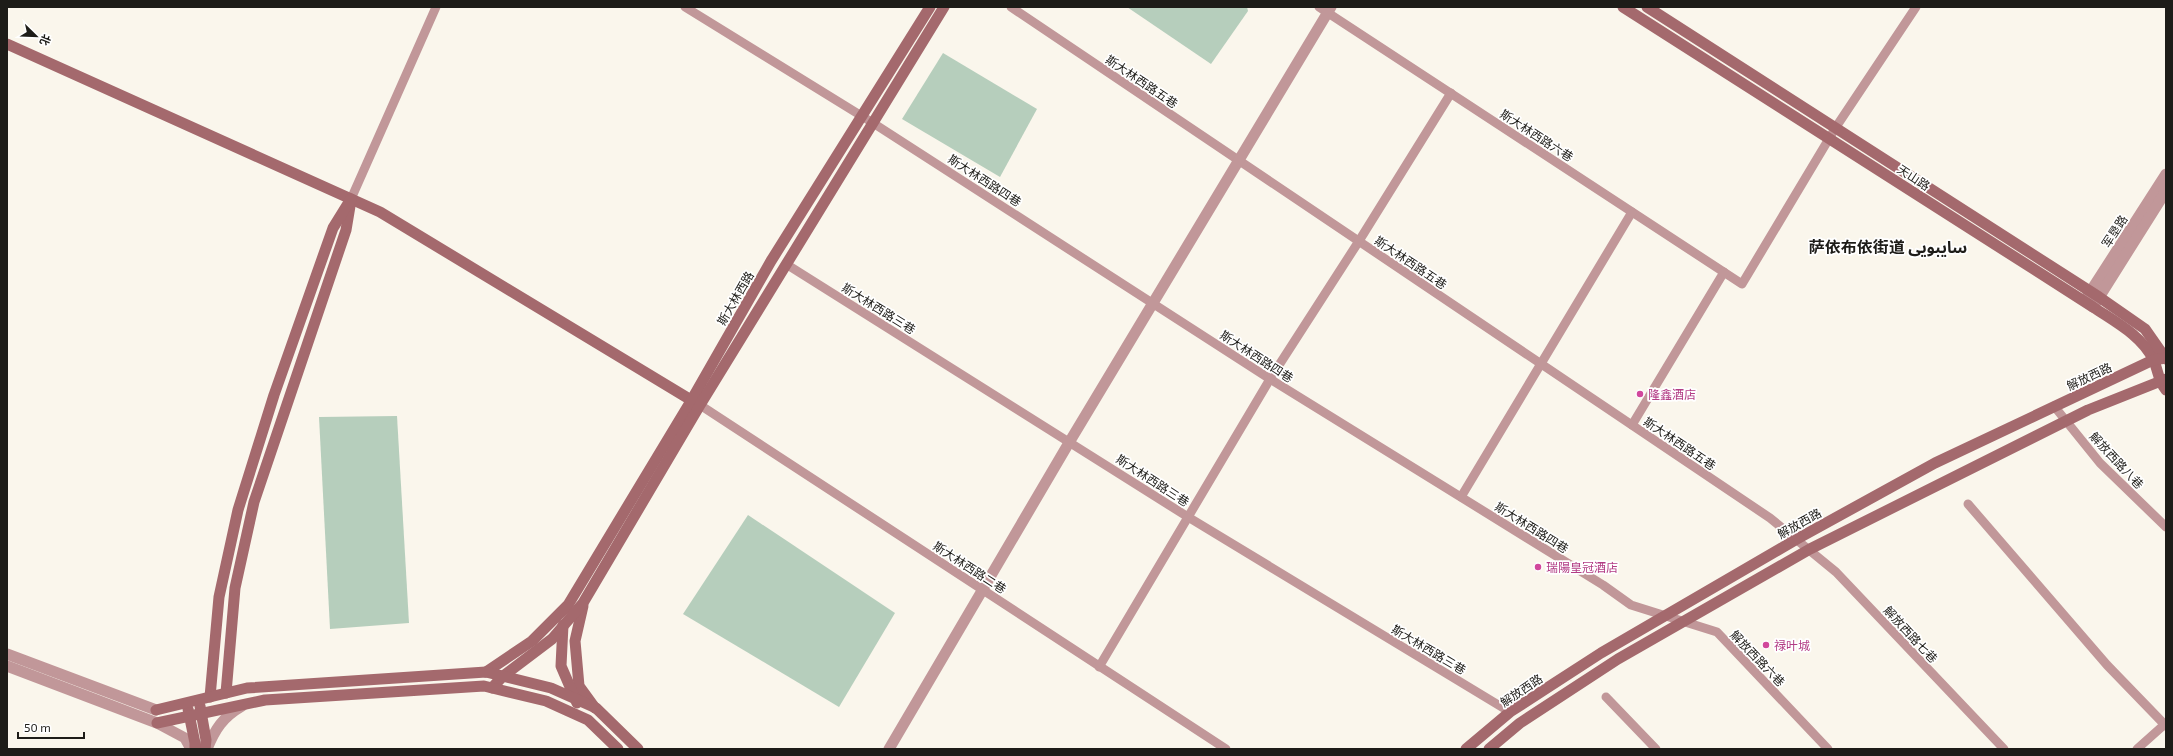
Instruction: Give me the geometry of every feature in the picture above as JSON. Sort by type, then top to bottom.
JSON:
[{"type":"main road","name":"斯大林西路","points":[[583,603],[695,403],[771,261],[863,117],[930,7]]},
{"type":"main road","name":"斯大林西路","points":[[568,605],[695,403],[786,264],[944,7]]},
{"type":"main road","name":"天山路","points":[[1624,7],[2088,304],[2138,338],[2153,360],[2166,390]]},
{"type":"main road","name":"天山路","points":[[1647,7],[2095,294],[2145,329],[2166,358]]},
{"type":"main road","points":[[7,44],[380,212],[695,403]]},
{"type":"main road","points":[[226,693],[235,588],[254,502],[346,230],[351,199]]},
{"type":"main road","points":[[210,697],[219,597],[238,510],[274,395],[333,228],[351,199]]},
{"type":"main road","name":"解放西路","points":[[1466,749],[1510,712],[1600,653],[1797,538],[1935,463],[2153,360],[2166,358]]},
{"type":"main road","points":[[1489,749],[1520,723],[1618,659],[1810,549],[2066,420],[2162,380]]},
{"type":"main road","points":[[492,688],[502,677],[552,639],[583,603]]},
{"type":"main road","points":[[583,603],[575,641],[579,686],[596,708],[638,749]]},
{"type":"main road","points":[[486,672],[532,642],[568,605]]},
{"type":"main road","points":[[568,605],[562,628],[561,666],[576,700],[588,720],[618,749]]},
{"type":"main road","points":[[156,710],[226,693],[265,687],[486,672],[551,688],[596,708]]},
{"type":"main road","points":[[157,723],[249,703],[484,686],[546,701],[588,720]]},
{"type":"main road","points":[[197,700],[202,713],[206,749]]},
{"type":"main road","points":[[186,703],[190,715],[195,749]]},
{"type":"street","points":[[351,199],[436,7]]},
{"type":"street","name":"斯大林西路四巷","points":[[685,7],[873,123],[1270,379],[1603,585],[1631,605]]},
{"type":"street","name":"斯大林西路五巷","points":[[1011,7],[1770,518],[1797,538]]},
{"type":"street","points":[[1830,139],[1836,127],[1916,7]]},
{"type":"street","points":[[889,749],[984,591],[1070,442],[1239,161],[1326,9]]},
{"type":"street","name":"斯大林西路六巷","points":[[1326,9],[1742,284],[1830,139]]},
{"type":"street","points":[[1099,667],[1270,379],[1359,241],[1451,93]]},
{"type":"street","name":"军垦路","points":[[2095,294],[2166,174]]},
{"type":"street","name":"军垦路","points":[[2088,304],[2166,191]]},
{"type":"street","points":[[1461,497],[1540,363],[1632,212]]},
{"type":"street","name":"斯大林西路三巷","points":[[786,264],[1188,517],[1510,712]]},
{"type":"street","points":[[1632,425],[1724,272]]},
{"type":"street","name":"斯大林西路二巷","points":[[695,403],[1226,749]]},
{"type":"street","name":"解放西路八巷","points":[[2054,406],[2100,463],[2166,527]]},
{"type":"street","points":[[1968,504],[2107,665],[2165,725],[2137,749]]},
{"type":"street","name":"解放西路七巷","points":[[1797,538],[1836,572],[2004,749]]},
{"type":"street","name":"解放西路六巷","points":[[1631,605],[1717,632],[1828,749]]},
{"type":"street","points":[[7,654],[156,710]]},
{"type":"street","points":[[7,666],[157,723],[185,738],[191,749]]},
{"type":"street","points":[[1606,698],[1656,749]]},
{"type":"street","points":[[206,749],[213,733],[221,722],[230,713],[249,703]]},
{"type":"green space","points":[[1127,7],[1247,7],[1248,11],[1211,64]]},
{"type":"green space","points":[[943,53],[1037,109],[1000,177],[902,119]]},
{"type":"green space","points":[[397,416],[409,623],[330,629],[319,417]]},
{"type":"green space","points":[[748,515],[895,613],[839,707],[683,614]]},
{"type":"place","name":"隆鑫酒店","points":[[1640,394]]},
{"type":"place","name":"瑞陽皇冠酒店","points":[[1538,567]]},
{"type":"place","name":"禄叶城","points":[[1766,645]]},
{"type":"district","name":"萨依布依街道 سايبويى","points":[[1888,246]]}]
